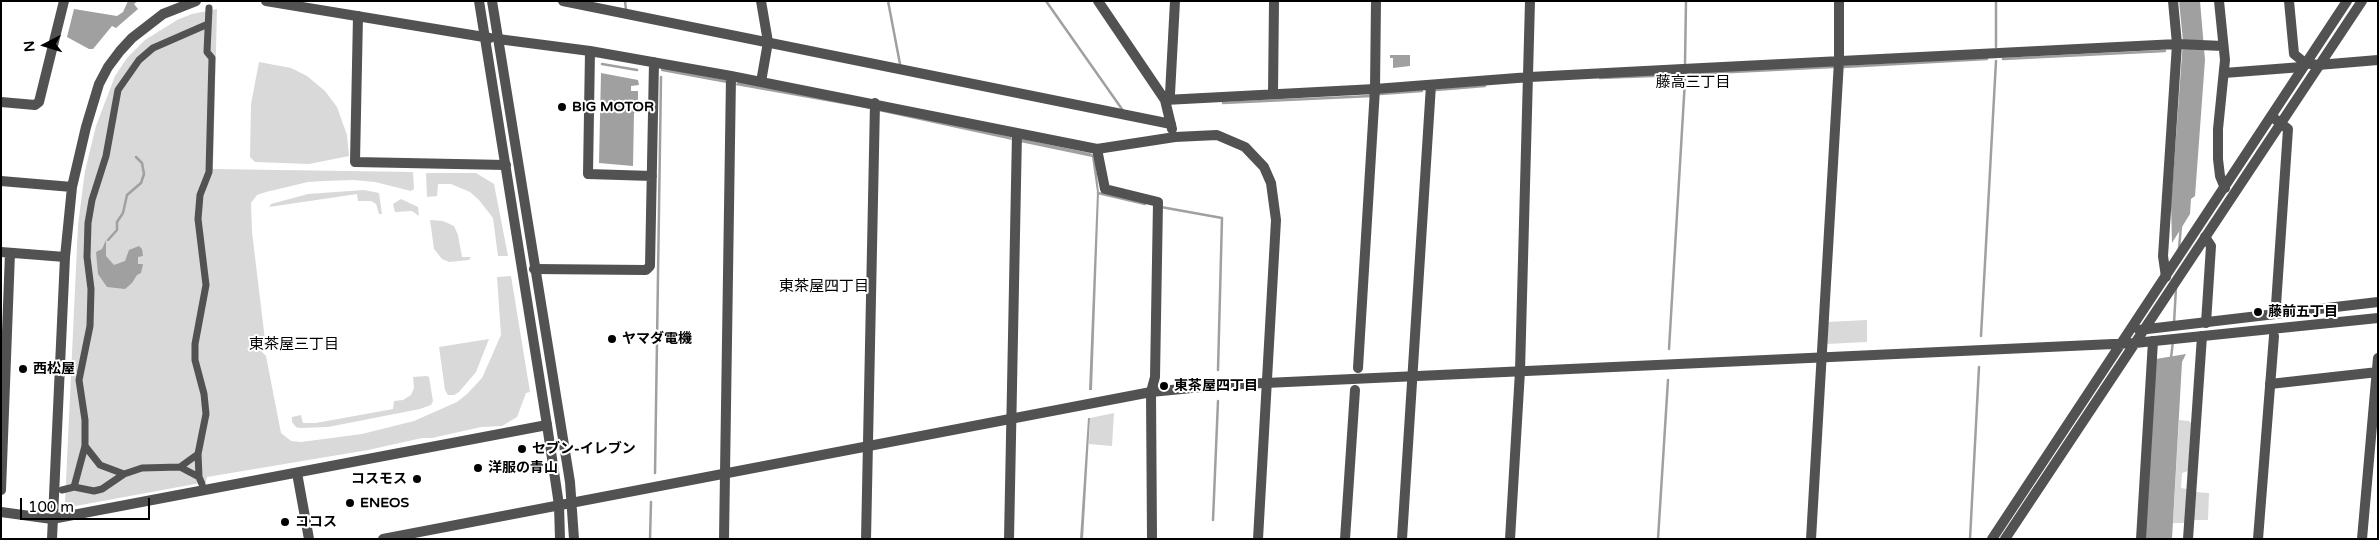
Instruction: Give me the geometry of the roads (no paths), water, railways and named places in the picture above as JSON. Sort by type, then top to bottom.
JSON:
[{"type":"street","points":[[1,102],[35,105],[39,102],[64,1]]},
{"type":"street","points":[[52,539],[65,257],[72,187],[86,127],[99,84],[108,67],[132,38],[171,5],[196,1]]},
{"type":"street","points":[[266,1],[485,37],[590,51],[654,62],[874,103],[1097,149],[1175,137],[1217,135],[1232,140],[1255,155],[1271,183],[1276,220],[1258,539]]},
{"type":"street","points":[[480,1],[559,505],[560,539]]},
{"type":"street","points":[[492,1],[572,502],[574,539]]},
{"type":"street","points":[[563,1],[1171,124]]},
{"type":"street","points":[[760,82],[768,42],[761,1]]},
{"type":"street","points":[[1098,1],[1165,100],[1175,137]]},
{"type":"street","points":[[1165,100],[1170,94],[1175,1]]},
{"type":"street","points":[[1273,94],[1274,1]]},
{"type":"street","points":[[1358,368],[1375,89],[1376,1]]},
{"type":"street","points":[[1510,539],[1520,372],[1530,77],[1530,1]]},
{"type":"street","points":[[1810,539],[1839,61],[1839,1]]},
{"type":"street","points":[[2166,277],[2163,256],[2179,44],[2173,1]]},
{"type":"street","points":[[2219,1],[2224,46],[2224,73],[2218,129],[2220,176],[2225,188]]},
{"type":"street","points":[[2289,1],[2294,54],[2304,65]]},
{"type":"street","points":[[2005,539],[2135,343],[2148,329],[2164,299],[2197,250],[2276,120],[2304,65],[2346,1]]},
{"type":"street","points":[[1992,539],[2225,188],[2318,65],[2362,1]]},
{"type":"street","points":[[62,490],[74,487],[94,491],[102,489],[124,474],[142,468],[180,467],[201,480],[198,454],[206,414],[204,394],[195,360],[195,344],[206,285],[198,219],[200,195],[209,172],[212,58],[207,52],[209,8]]},
{"type":"street","points":[[358,16],[354,162],[506,165]]},
{"type":"street","points":[[74,487],[85,446],[85,420],[79,380],[90,326],[91,289],[87,257],[88,223],[92,200],[107,150],[118,90],[139,60],[153,48],[208,24]]},
{"type":"street","points":[[1165,100],[1375,89],[1530,77],[1839,61],[2179,44],[2224,46]]},
{"type":"street","points":[[590,51],[588,174],[652,176]]},
{"type":"street","points":[[2224,73],[2378,60]]},
{"type":"street","points":[[534,269],[646,270],[650,266],[654,62]]},
{"type":"street","points":[[724,539],[731,76]]},
{"type":"street","points":[[1402,539],[1431,85]]},
{"type":"street","points":[[866,539],[874,103]]},
{"type":"street","points":[[2276,120],[2288,129],[2276,305]]},
{"type":"street","points":[[1010,539],[1010,420],[1017,133]]},
{"type":"street","points":[[1097,149],[1105,189],[1158,202],[1156,377],[1151,392],[1152,539]]},
{"type":"street","points":[[1,181],[72,187]]},
{"type":"street","points":[[2205,237],[2211,246],[2206,323]]},
{"type":"street","points":[[1,490],[6,252],[65,257]]},
{"type":"street","points":[[2130,331],[2378,302]]},
{"type":"street","points":[[383,539],[1151,392],[1222,385],[2135,343],[2378,318]]},
{"type":"street","points":[[2188,539],[2202,336]]},
{"type":"street","points":[[2258,539],[2274,336]]},
{"type":"street","points":[[2141,539],[2153,341]]},
{"type":"street","points":[[2362,539],[2378,358]]},
{"type":"street","points":[[2270,384],[2377,372]]},
{"type":"street","points":[[1345,539],[1355,390]]},
{"type":"street","points":[[1,512],[52,519],[547,425]]},
{"type":"street","points":[[85,446],[100,465],[124,474]]},
{"type":"street","points":[[180,467],[198,454]]},
{"type":"street","points":[[297,473],[309,539]]},
{"type":"waterway","points":[[625,1],[626,10]]},
{"type":"waterway","points":[[888,1],[900,64]]},
{"type":"waterway","points":[[1046,1],[1124,112]]},
{"type":"waterway","points":[[1685,63],[1686,1]]},
{"type":"waterway","points":[[1996,1],[1996,47]]},
{"type":"waterway","points":[[2003,59],[2165,51]]},
{"type":"waterway","points":[[1844,67],[1987,59]]},
{"type":"waterway","points":[[1981,336],[1996,61]]},
{"type":"waterway","points":[[602,64],[637,70]]},
{"type":"waterway","points":[[1693,74],[1833,67]]},
{"type":"waterway","points":[[1600,78],[1680,75]]},
{"type":"waterway","points":[[655,473],[661,77]]},
{"type":"waterway","points":[[1669,349],[1685,80]]},
{"type":"waterway","points":[[1436,90],[1485,86]]},
{"type":"waterway","points":[[1380,94],[1422,91]]},
{"type":"waterway","points":[[1223,103],[1371,96]]},
{"type":"waterway","points":[[108,240],[117,230],[117,222],[123,213],[127,195],[141,183],[144,174],[142,163],[136,157]]},
{"type":"waterway","points":[[1098,193],[1145,204]]},
{"type":"waterway","points":[[1161,207],[1222,218],[1218,370]]},
{"type":"waterway","points":[[2179,248],[2181,226]]},
{"type":"waterway","points":[[2174,323],[2176,288]]},
{"type":"waterway","points":[[2171,358],[2173,341]]},
{"type":"waterway","points":[[1970,539],[1979,367]]},
{"type":"waterway","points":[[1658,539],[1668,380]]},
{"type":"waterway","points":[[1213,520],[1218,401]]},
{"type":"waterway","points":[[650,539],[651,502]]},
{"type":"place","name":"BIG MOTOR","points":[[562,107]]},
{"type":"place","name":"藤前五丁目","points":[[2258,312]]},
{"type":"place","name":"ヤマダ電機","points":[[612,339]]},
{"type":"place","name":"西松屋","points":[[23,369]]},
{"type":"place","name":"東茶屋四丁目","points":[[1164,386]]},
{"type":"place","name":"セブン-イレブン","points":[[522,449]]},
{"type":"place","name":"洋服の青山","points":[[478,468]]},
{"type":"place","name":"コスモス","points":[[417,479]]},
{"type":"place","name":"ENEOS","points":[[350,503]]},
{"type":"place","name":"ココス","points":[[285,522]]},
{"type":"district","name":"藤高三丁目","points":[[1693,83]]},
{"type":"district","name":"東茶屋四丁目","points":[[824,287]]},
{"type":"district","name":"東茶屋三丁目","points":[[294,345]]}]
